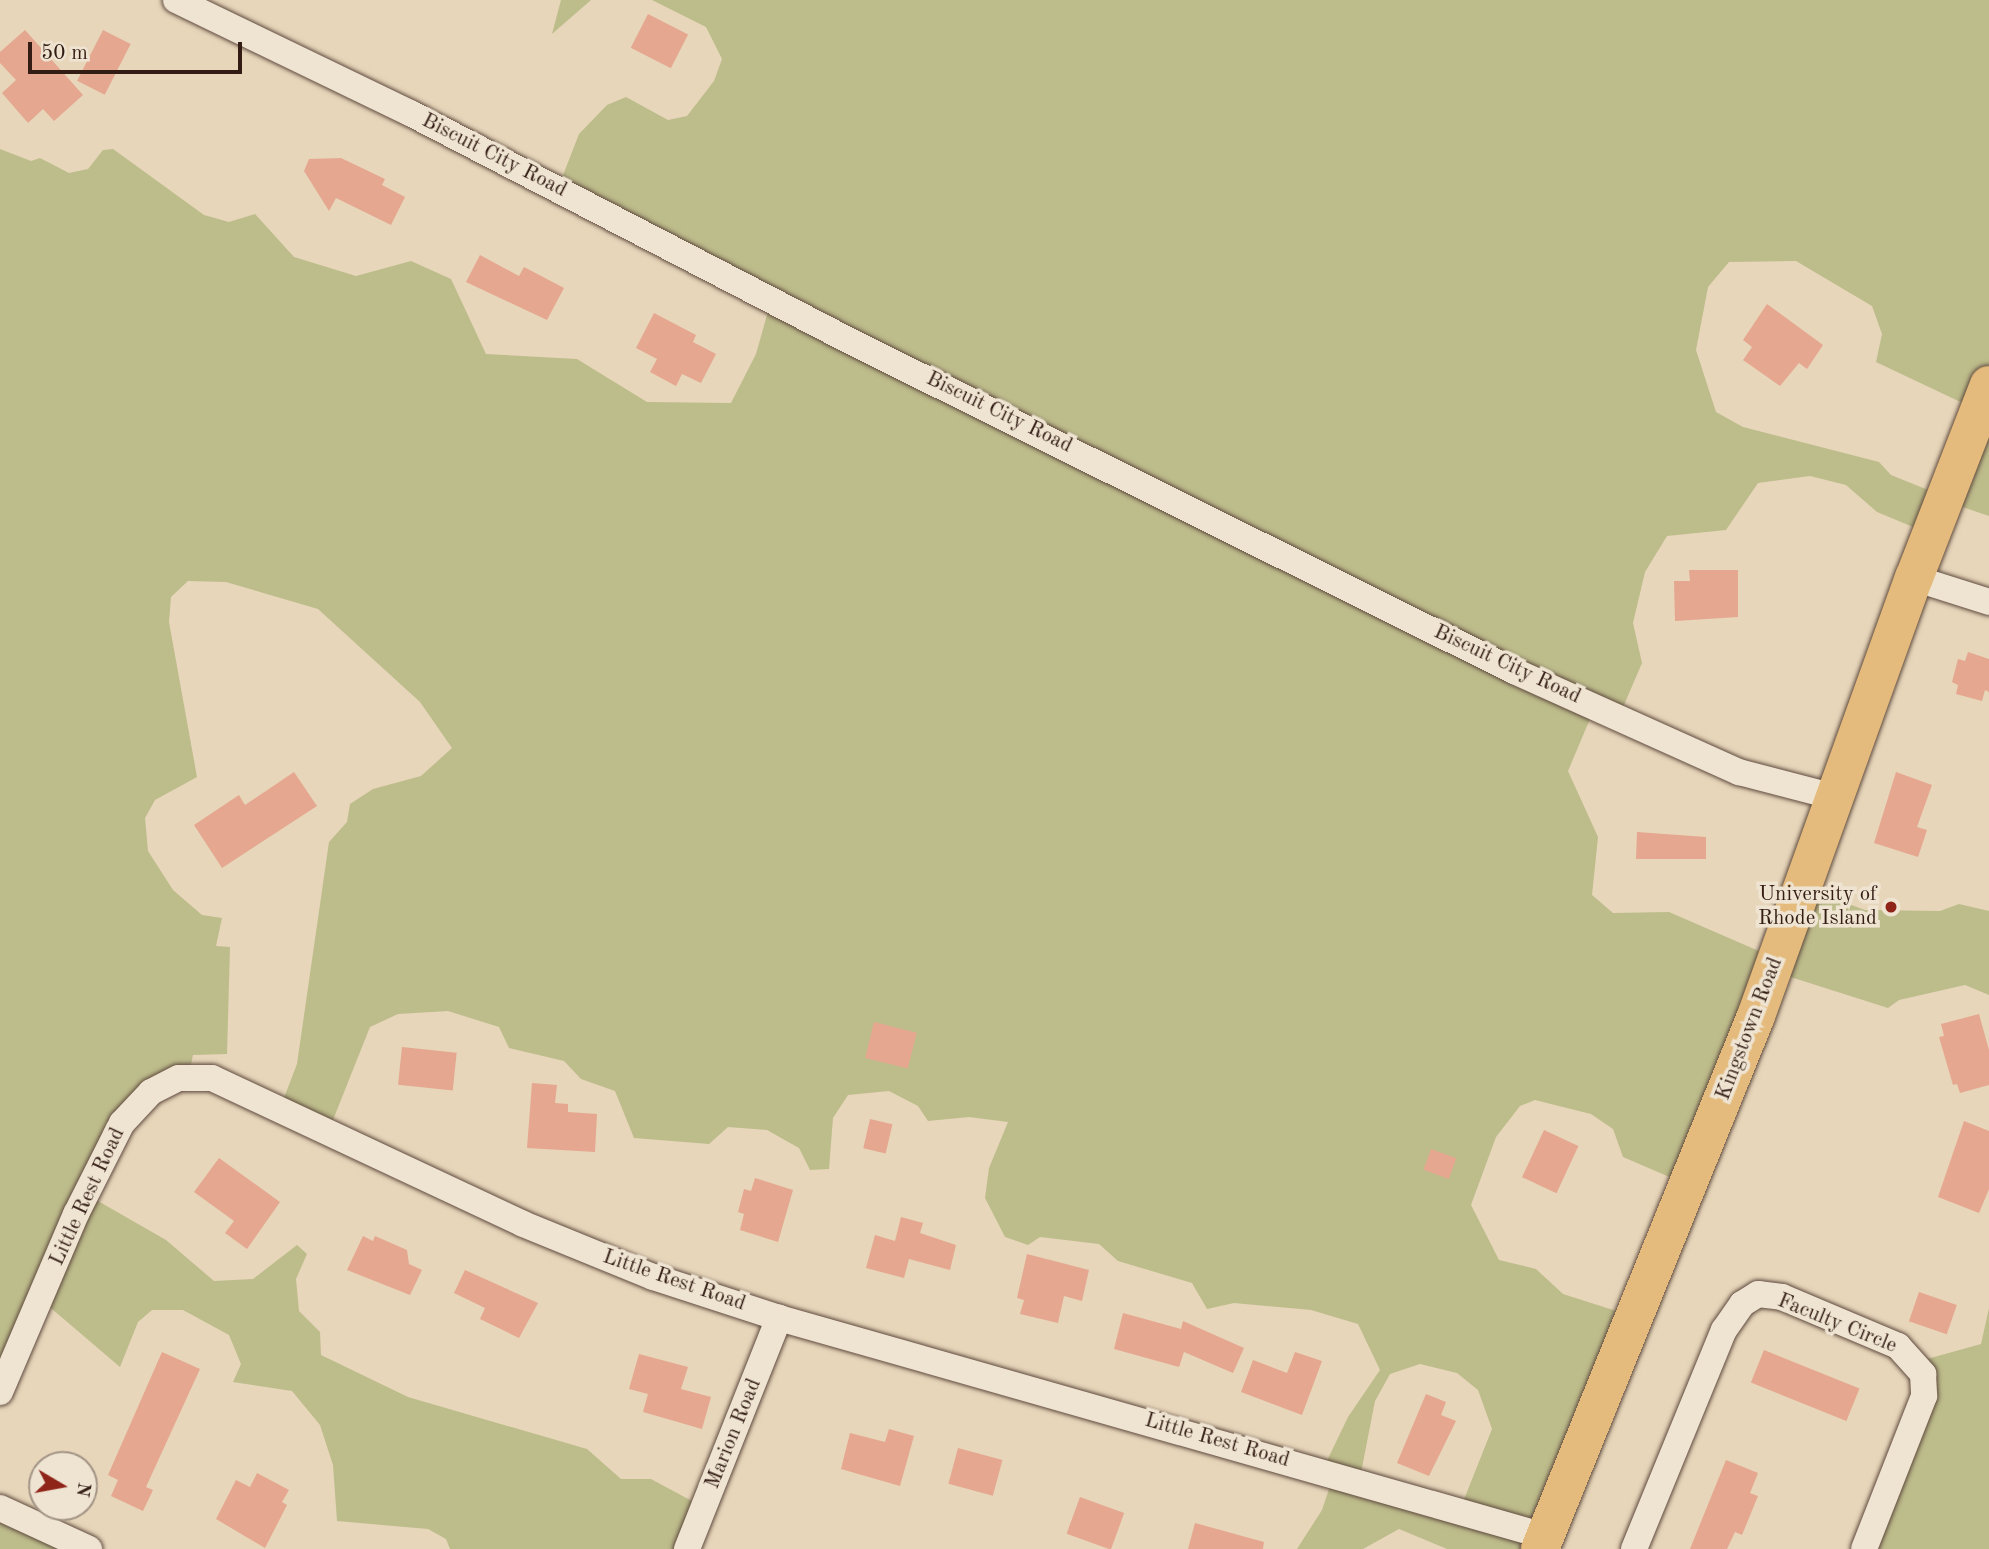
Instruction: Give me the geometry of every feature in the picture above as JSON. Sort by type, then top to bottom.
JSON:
[{"type":"main road","name":"Kingstown Road","points":[[1542,1543],[1756,1016],[1914,578],[1989,385]]},
{"type":"street","name":"Biscuit City Road","points":[[176,0],[410,113],[846,339],[1514,671],[1740,772],[1835,797]]},
{"type":"street","points":[[1914,578],[1989,603]]},
{"type":"street","name":"Little Rest Road","points":[[0,1392],[76,1213],[122,1123],[151,1092],[179,1077],[212,1078],[523,1224],[653,1276],[779,1318],[1542,1543]]},
{"type":"street","name":"Faculty Circle","points":[[1634,1549],[1724,1330],[1742,1304],[1758,1294],[1782,1297],[1898,1346],[1923,1374],[1924,1396],[1864,1549]]},
{"type":"street","name":"Marion Road","points":[[687,1549],[779,1318]]},
{"type":"street","points":[[0,1508],[89,1549]]},
{"type":"shaded area","points":[[561,0],[591,0],[552,34]]},
{"type":"shaded area","points":[[652,0],[1989,0],[1989,516],[1942,500],[1925,532],[1877,512],[1846,485],[1810,476],[1758,483],[1726,530],[1667,536],[1645,572],[1633,623],[1642,663],[1621,712],[1595,707],[1568,771],[1598,837],[1592,895],[1613,913],[1669,912],[1768,955],[1797,885],[1865,910],[1940,911],[1959,904],[1989,911],[1989,995],[1965,985],[1899,1000],[1888,1008],[1772,971],[1681,1182],[1623,1157],[1613,1129],[1591,1114],[1535,1100],[1520,1106],[1496,1137],[1471,1205],[1499,1260],[1536,1269],[1563,1294],[1629,1315],[1531,1549],[1447,1549],[1399,1529],[1363,1549],[1297,1549],[1322,1510],[1334,1474],[1323,1469],[1348,1417],[1380,1370],[1358,1324],[1311,1310],[1234,1303],[1207,1309],[1192,1283],[1118,1261],[1099,1244],[1040,1237],[1028,1245],[1005,1237],[985,1198],[989,1168],[1008,1122],[969,1117],[928,1121],[918,1106],[889,1091],[848,1095],[833,1118],[829,1169],[810,1170],[799,1148],[767,1130],[728,1127],[709,1144],[634,1138],[615,1091],[581,1079],[564,1061],[509,1048],[499,1027],[448,1011],[398,1014],[370,1027],[331,1125],[282,1103],[297,1064],[329,842],[347,822],[350,804],[373,789],[421,776],[452,748],[420,702],[318,609],[226,582],[188,581],[171,597],[169,622],[197,777],[155,800],[145,818],[148,851],[173,890],[202,915],[222,918],[216,946],[230,947],[227,1054],[193,1055],[189,1074],[159,1089],[91,1197],[166,1240],[214,1281],[253,1279],[297,1245],[307,1254],[296,1279],[299,1311],[320,1332],[321,1355],[408,1397],[587,1449],[621,1479],[651,1479],[703,1507],[688,1549],[450,1549],[446,1539],[428,1529],[337,1521],[333,1465],[320,1425],[292,1391],[233,1382],[241,1364],[229,1335],[183,1310],[152,1310],[138,1322],[120,1367],[45,1303],[0,1399],[0,149],[31,161],[40,158],[69,173],[88,169],[103,150],[113,149],[204,215],[229,222],[255,214],[294,257],[356,276],[411,261],[451,279],[486,354],[577,359],[647,402],[731,403],[756,354],[771,301],[560,183],[579,134],[607,105],[626,97],[668,120],[687,116],[714,81],[722,59],[706,27]],"holes":[[[1796,261],[1872,306],[1882,334],[1876,362],[1971,407],[1938,494],[1891,475],[1879,462],[1743,427],[1716,412],[1696,350],[1708,287],[1729,262]],[[1420,1364],[1457,1373],[1478,1390],[1492,1429],[1459,1512],[1360,1478],[1375,1401],[1390,1374]]]},
{"type":"shaded area","points":[[1989,1308],[1989,1549],[1864,1549],[1917,1400],[1909,1364],[1981,1344]]},
{"type":"shaded area","points":[[0,1506],[81,1549],[0,1549]]},
{"type":"building","points":[[648,14],[688,34],[671,68],[631,48]]},
{"type":"building","points":[[25,30],[83,95],[54,121],[43,109],[28,123],[2,93],[16,80],[0,63],[0,52]]},
{"type":"building","points":[[103,30],[131,44],[105,95],[77,81]]},
{"type":"building","points":[[341,158],[385,179],[382,185],[405,197],[391,225],[336,198],[329,211],[304,171],[309,159]]},
{"type":"building","points":[[480,255],[519,276],[524,267],[564,288],[547,320],[466,282]]},
{"type":"building","points":[[1767,304],[1823,345],[1807,369],[1799,363],[1780,386],[1743,360],[1752,347],[1743,340]]},
{"type":"building","points":[[654,313],[696,335],[693,342],[716,354],[701,383],[682,374],[676,386],[650,372],[657,359],[636,348]]},
{"type":"building","points":[[1689,570],[1738,570],[1738,617],[1675,621],[1674,581],[1690,581]]},
{"type":"building","points":[[1968,652],[1989,659],[1989,692],[1985,690],[1982,701],[1956,694],[1958,685],[1952,682],[1958,659],[1965,661]]},
{"type":"building","points":[[294,772],[317,806],[222,868],[194,825],[239,795],[245,805]]},
{"type":"building","points":[[1896,772],[1932,785],[1917,827],[1927,830],[1918,857],[1874,843]]},
{"type":"building","points":[[1637,832],[1706,837],[1706,859],[1636,859]]},
{"type":"building","points":[[1979,1014],[1989,1050],[1989,1085],[1960,1093],[1957,1084],[1953,1085],[1939,1037],[1944,1036],[1941,1024]]},
{"type":"building","points":[[874,1022],[917,1033],[908,1069],[865,1058]]},
{"type":"building","points":[[402,1047],[457,1053],[453,1091],[398,1085]]},
{"type":"building","points":[[532,1083],[557,1085],[555,1103],[568,1104],[568,1112],[597,1114],[595,1152],[527,1148]]},
{"type":"building","points":[[870,1119],[892,1124],[886,1153],[863,1148]]},
{"type":"building","points":[[1964,1121],[1989,1131],[1989,1189],[1979,1213],[1938,1197]]},
{"type":"building","points":[[1544,1130],[1578,1146],[1556,1193],[1522,1177]]},
{"type":"building","points":[[1431,1149],[1456,1158],[1449,1179],[1423,1170]]},
{"type":"building","points":[[219,1158],[280,1202],[247,1249],[225,1233],[234,1221],[194,1192]]},
{"type":"building","points":[[755,1178],[793,1190],[778,1242],[740,1230],[744,1214],[738,1212],[744,1189],[751,1191]]},
{"type":"building","points":[[901,1217],[923,1223],[920,1233],[956,1245],[950,1270],[909,1259],[904,1278],[866,1268],[875,1235],[895,1241]]},
{"type":"building","points":[[363,1236],[373,1241],[375,1236],[407,1250],[409,1264],[422,1270],[410,1295],[347,1270]]},
{"type":"building","points":[[1027,1254],[1089,1270],[1082,1301],[1064,1296],[1058,1323],[1020,1314],[1024,1300],[1017,1298]]},
{"type":"building","points":[[465,1270],[538,1303],[519,1338],[480,1319],[485,1308],[454,1293]]},
{"type":"building","points":[[1919,1292],[1957,1305],[1947,1334],[1909,1321]]},
{"type":"building","points":[[1123,1313],[1181,1329],[1183,1321],[1244,1348],[1233,1373],[1184,1352],[1179,1367],[1114,1349]]},
{"type":"building","points":[[1764,1350],[1859,1389],[1846,1421],[1751,1382]]},
{"type":"building","points":[[162,1352],[200,1369],[146,1487],[153,1490],[143,1511],[111,1496],[118,1480],[108,1475]]},
{"type":"building","points":[[1295,1352],[1322,1361],[1302,1415],[1241,1392],[1253,1360],[1287,1373]]},
{"type":"building","points":[[639,1354],[688,1367],[681,1389],[711,1397],[702,1429],[643,1412],[648,1394],[629,1389]]},
{"type":"building","points":[[1426,1394],[1446,1402],[1441,1415],[1456,1421],[1429,1476],[1397,1463]]},
{"type":"building","points":[[889,1429],[914,1436],[900,1486],[841,1469],[850,1433],[885,1442]]},
{"type":"building","points":[[958,1448],[1002,1460],[993,1496],[948,1484]]},
{"type":"building","points":[[1726,1460],[1758,1473],[1750,1493],[1758,1496],[1742,1535],[1735,1532],[1727,1549],[1690,1549]]},
{"type":"building","points":[[257,1473],[289,1490],[282,1502],[287,1505],[265,1548],[216,1519],[236,1480],[250,1487]]},
{"type":"building","points":[[1080,1497],[1124,1513],[1111,1549],[1067,1534]]},
{"type":"building","points":[[1195,1523],[1264,1542],[1263,1549],[1188,1549]]},
{"type":"place","name":"University of Rhode Island","points":[[1891,907]]}]
